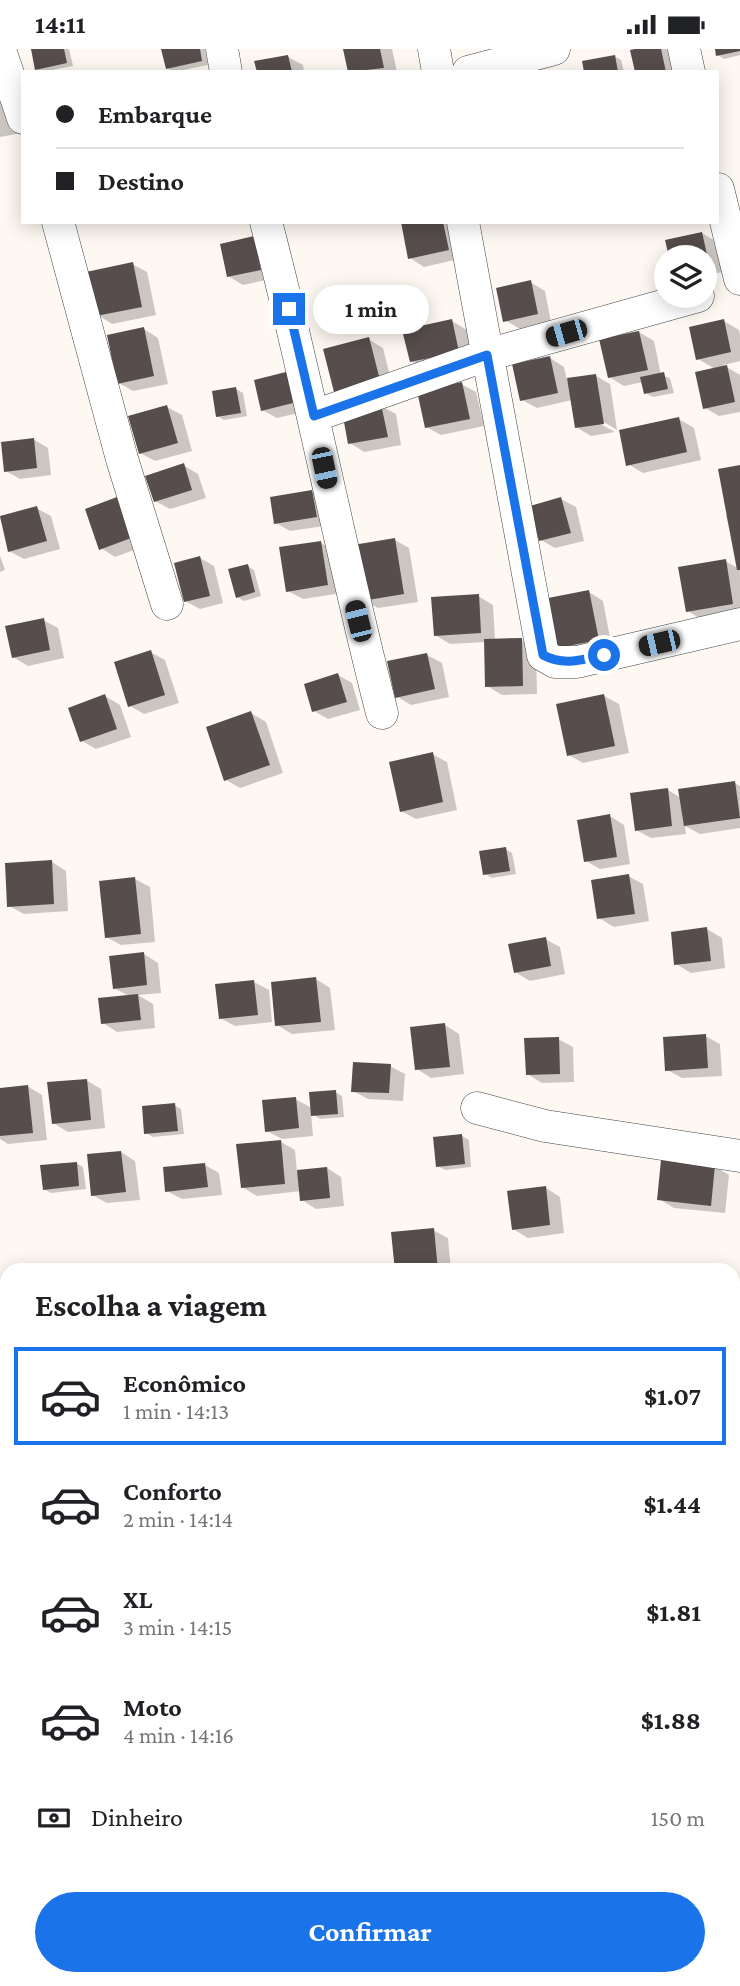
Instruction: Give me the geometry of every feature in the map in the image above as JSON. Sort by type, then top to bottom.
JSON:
[{"type":"street","points":[[222,49],[226,70]]},
{"type":"street","points":[[434,49],[438,70]]},
{"type":"street","points":[[475,70],[554,49]]},
{"type":"street","points":[[684,49],[689,70]]},
{"type":"street","points":[[0,50],[21,112]]},
{"type":"street","points":[[717,290],[740,281],[719,194]]},
{"type":"street","points":[[59,224],[122,459],[167,604]]},
{"type":"street","points":[[266,224],[314,416],[346,574],[382,713]]},
{"type":"street","points":[[463,224],[543,655],[555,662],[577,662],[740,624]]},
{"type":"street","points":[[314,416],[487,355],[655,308]]},
{"type":"street","points":[[477,1108],[545,1126],[740,1156]]},
{"type":"building","points":[[31,49],[64,49],[67,63],[35,70]]},
{"type":"building","points":[[161,49],[200,49],[202,61],[166,69]]},
{"type":"building","points":[[343,49],[380,49],[384,68],[348,70]]},
{"type":"building","points":[[661,49],[666,70],[635,70],[630,50]]},
{"type":"building","points":[[715,49],[740,49],[740,51],[716,56]]},
{"type":"building","points":[[288,55],[292,70],[256,70],[254,61]]},
{"type":"building","points":[[615,55],[618,70],[584,70],[582,61]]},
{"type":"building","points":[[401,224],[443,224],[449,250],[408,259]]},
{"type":"building","points":[[702,232],[705,245],[666,245],[665,240]]},
{"type":"building","points":[[254,236],[261,270],[227,277],[220,244]]},
{"type":"building","points":[[133,262],[142,307],[96,316],[86,272]]},
{"type":"building","points":[[531,280],[538,314],[503,322],[496,288]]},
{"type":"building","points":[[361,290],[370,316],[342,325],[334,299]]},
{"type":"building","points":[[452,319],[459,352],[410,362],[402,330]]},
{"type":"building","points":[[724,319],[731,352],[696,360],[689,327]]},
{"type":"building","points":[[144,327],[154,376],[117,384],[107,335]]},
{"type":"building","points":[[639,331],[648,370],[608,378],[599,339]]},
{"type":"building","points":[[369,337],[380,380],[334,392],[323,349]]},
{"type":"building","points":[[550,356],[558,393],[520,401],[512,364]]},
{"type":"building","points":[[727,365],[735,402],[703,409],[695,372]]},
{"type":"building","points":[[290,371],[297,402],[261,411],[254,380]]},
{"type":"building","points":[[664,372],[668,389],[644,394],[640,377]]},
{"type":"building","points":[[596,374],[604,424],[575,428],[567,378]]},
{"type":"building","points":[[462,382],[470,419],[425,428],[417,391]]},
{"type":"building","points":[[236,387],[241,413],[216,417],[212,391]]},
{"type":"building","points":[[381,404],[388,437],[348,444],[342,411]]},
{"type":"building","points":[[167,405],[178,443],[139,454],[128,416]]},
{"type":"building","points":[[679,417],[687,452],[626,466],[619,430]]},
{"type":"building","points":[[34,438],[37,468],[4,472],[1,442]]},
{"type":"building","points":[[184,463],[192,490],[154,502],[145,476]]},
{"type":"building","points":[[740,465],[740,570],[737,570],[718,469]]},
{"type":"building","points":[[312,490],[317,517],[274,524],[270,497]]},
{"type":"building","points":[[125,494],[139,535],[99,550],[85,509]]},
{"type":"building","points":[[561,497],[571,533],[539,541],[530,506]]},
{"type":"building","points":[[37,506],[47,541],[8,552],[0,516]]},
{"type":"building","points":[[395,538],[404,594],[362,601],[353,545]]},
{"type":"building","points":[[321,541],[328,585],[286,592],[279,547]]},
{"type":"building","points":[[200,556],[210,596],[184,602],[174,563]]},
{"type":"building","points":[[726,559],[733,604],[686,612],[678,567]]},
{"type":"building","points":[[248,564],[255,592],[236,598],[228,569]]},
{"type":"building","points":[[589,590],[599,640],[552,649],[543,599]]},
{"type":"building","points":[[479,594],[481,633],[434,636],[431,597]]},
{"type":"building","points":[[44,618],[50,650],[12,658],[5,626]]},
{"type":"building","points":[[522,638],[523,686],[485,687],[484,639]]},
{"type":"building","points":[[151,650],[165,695],[128,707],[114,662]]},
{"type":"building","points":[[427,653],[435,689],[395,698],[387,661]]},
{"type":"building","points":[[338,673],[347,702],[312,712],[304,684]]},
{"type":"building","points":[[105,694],[117,729],[80,742],[68,708]]},
{"type":"building","points":[[604,694],[615,746],[567,756],[556,704]]},
{"type":"building","points":[[251,711],[270,765],[224,781],[206,727]]},
{"type":"building","points":[[433,752],[443,802],[400,812],[389,762]]},
{"type":"building","points":[[735,781],[740,818],[684,826],[678,789]]},
{"type":"building","points":[[668,788],[672,826],[635,831],[630,793]]},
{"type":"building","points":[[610,814],[617,857],[584,862],[577,820]]},
{"type":"building","points":[[506,847],[510,871],[483,875],[479,851]]},
{"type":"building","points":[[52,860],[54,904],[7,907],[5,863]]},
{"type":"building","points":[[629,874],[635,914],[597,919],[591,880]]},
{"type":"building","points":[[135,877],[141,934],[105,938],[99,881]]},
{"type":"building","points":[[707,927],[711,961],[674,965],[671,932]]},
{"type":"building","points":[[546,937],[551,966],[514,973],[508,944]]},
{"type":"building","points":[[144,952],[147,985],[113,989],[109,956]]},
{"type":"building","points":[[316,977],[321,1022],[275,1026],[271,982]]},
{"type":"building","points":[[254,980],[258,1015],[219,1019],[215,984]]},
{"type":"building","points":[[138,994],[141,1020],[101,1024],[98,998]]},
{"type":"building","points":[[445,1023],[450,1067],[415,1070],[410,1027]]},
{"type":"building","points":[[706,1034],[708,1068],[665,1071],[663,1037]]},
{"type":"building","points":[[559,1037],[560,1074],[526,1075],[524,1038]]},
{"type":"building","points":[[353,1062],[391,1064],[389,1093],[351,1092]]},
{"type":"building","points":[[87,1079],[91,1120],[52,1124],[47,1082]]},
{"type":"building","points":[[28,1085],[33,1133],[0,1136],[0,1088]]},
{"type":"building","points":[[336,1090],[338,1114],[311,1116],[309,1092]]},
{"type":"building","points":[[296,1097],[299,1128],[265,1132],[262,1100]]},
{"type":"building","points":[[175,1103],[178,1131],[144,1134],[142,1106]]},
{"type":"building","points":[[462,1134],[465,1164],[436,1167],[433,1137]]},
{"type":"building","points":[[281,1140],[285,1184],[241,1188],[236,1144]]},
{"type":"building","points":[[121,1151],[126,1192],[91,1196],[87,1154]]},
{"type":"building","points":[[661,1160],[715,1165],[711,1206],[657,1200]]},
{"type":"building","points":[[77,1162],[79,1186],[43,1190],[40,1165]]},
{"type":"building","points":[[205,1163],[208,1187],[165,1192],[163,1167]]},
{"type":"building","points":[[327,1167],[330,1198],[300,1201],[297,1170]]},
{"type":"building","points":[[546,1186],[550,1225],[512,1230],[507,1191]]},
{"type":"building","points":[[434,1228],[437,1263],[394,1263],[391,1232]]},
{"type":"route","points":[[289,309],[314,416],[487,355],[543,655],[555,662],[577,662],[604,655]]}]
